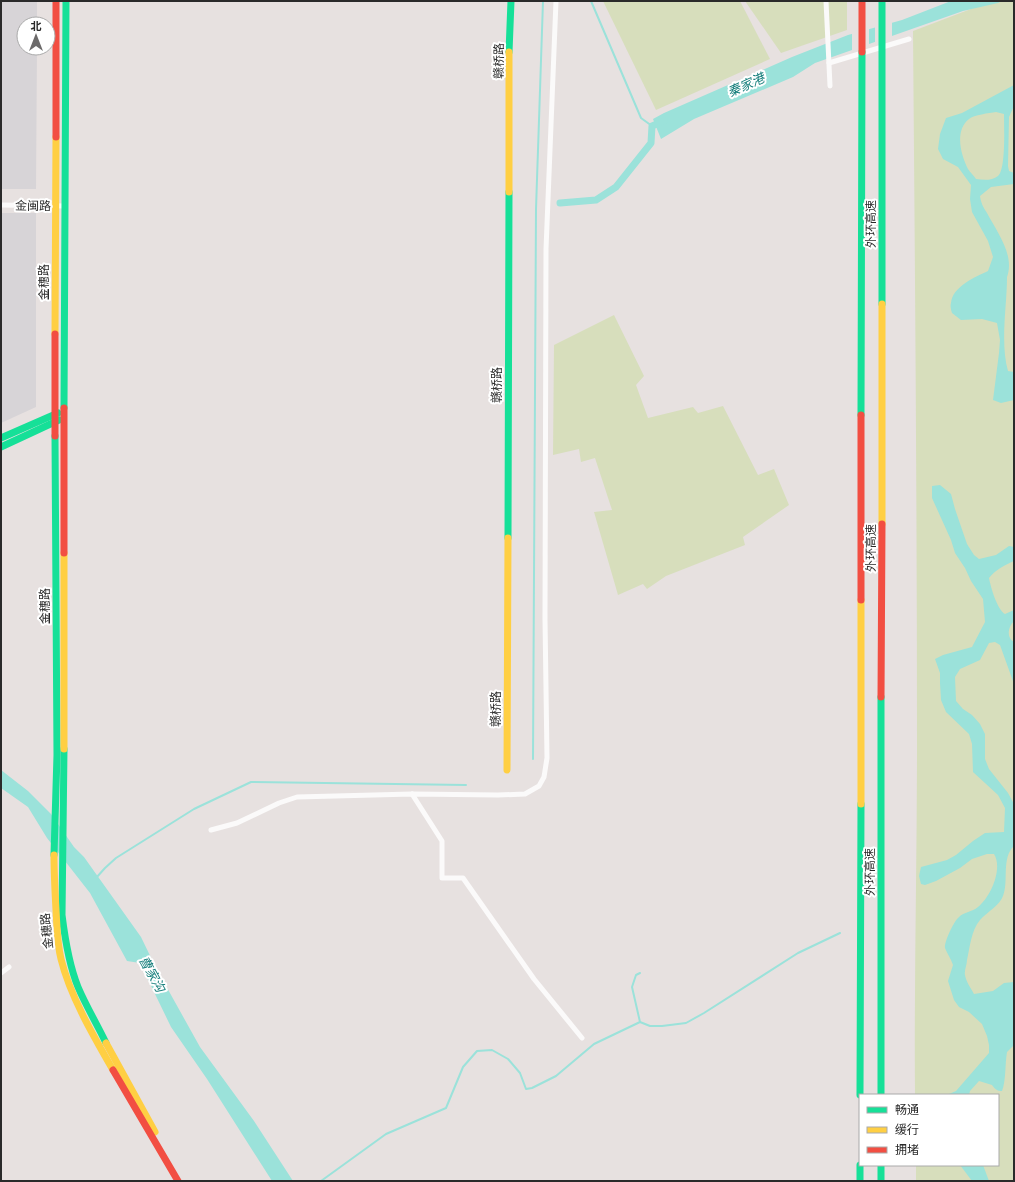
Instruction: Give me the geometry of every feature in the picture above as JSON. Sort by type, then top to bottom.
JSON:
[{"type":"main road","name":"金穗路","points":[[56,1],[55,206],[57,747],[59,790],[64,816],[62,915],[71,966],[78,987],[108,1047],[182,1181]]},
{"type":"main road","name":"金穗路","points":[[66,1],[64,414],[59,790],[55,812],[54,871],[57,934],[61,959],[73,994],[102,1051],[178,1181]]},
{"type":"main road","name":"赣桥路","points":[[507,770],[509,76],[511,1]]},
{"type":"main road","name":"外环高速","points":[[881,1094],[882,1]]},
{"type":"main road","name":"外环高速","points":[[860,1094],[862,2]]},
{"type":"main road","points":[[1,447],[64,414]]},
{"type":"main road","points":[[1,438],[56,418]]},
{"type":"main road","points":[[860,1166],[860,1181]]},
{"type":"main road","points":[[881,1166],[881,1181]]},
{"type":"street","points":[[211,830],[237,823],[279,803],[297,797],[412,794],[525,794],[539,786],[544,777],[547,758],[545,619],[546,249],[556,1]]},
{"type":"street","points":[[826,1],[830,86]]},
{"type":"street","points":[[829,62],[908,39]]},
{"type":"street","name":"金闽路","points":[[1,205],[65,206]]},
{"type":"street","points":[[412,794],[442,841],[442,878],[463,878],[534,978],[582,1038]]},
{"type":"street","points":[[1,973],[9,967]]},
{"type":"shaded area","points":[[1,1],[37,1],[37,16],[16,16],[16,56],[37,56],[36,189],[1,189]]},
{"type":"shaded area","points":[[1,213],[36,213],[36,407],[1,423]]},
{"type":"green space","points":[[603,1],[740,1],[770,59],[656,110]]},
{"type":"green space","points":[[745,1],[847,1],[847,30],[781,53]]},
{"type":"green space","points":[[992,1],[1014,1],[1014,1181],[916,1181],[916,1166],[999,1166],[999,1094],[915,1094],[917,658],[913,31]]},
{"type":"green space","points":[[614,315],[644,376],[636,385],[648,418],[693,407],[698,413],[723,406],[758,475],[774,469],[789,505],[743,537],[745,545],[666,576],[647,589],[643,584],[618,595],[594,512],[612,510],[595,458],[581,462],[579,449],[553,455],[554,345]]},
{"type":"water","points":[[951,1],[1002,1],[963,11],[815,63],[793,77],[694,119],[661,139],[653,119],[664,113],[792,57],[848,35],[902,20]]},
{"type":"water","points":[[1014,85],[1014,106],[1009,117],[1008,166],[1009,171],[1014,173],[1014,184],[991,187],[980,196],[983,207],[1004,244],[1009,260],[1004,324],[1004,349],[1008,371],[1014,372],[1014,400],[1001,403],[993,400],[1000,340],[997,323],[982,319],[961,320],[952,313],[951,308],[952,297],[955,292],[965,283],[988,271],[993,257],[988,241],[972,212],[970,199],[971,185],[958,167],[943,159],[938,149],[940,134],[946,118],[962,113]],"holes":[[[996,112],[1004,114],[1004,147],[1001,172],[993,179],[976,179],[968,169],[961,150],[960,136],[964,124],[974,116]]]},
{"type":"water","points":[[940,485],[951,494],[967,544],[974,555],[979,559],[996,555],[1009,546],[1014,547],[1014,561],[997,570],[989,578],[999,608],[1005,614],[1014,610],[1014,621],[1010,626],[1009,635],[1011,640],[1014,642],[1014,684],[1000,645],[995,642],[989,643],[980,660],[960,669],[955,677],[956,701],[980,724],[985,734],[985,759],[989,769],[1008,793],[1014,804],[1014,846],[1010,851],[1006,863],[1005,890],[1001,899],[977,924],[970,945],[965,973],[966,980],[974,994],[993,991],[1004,983],[1014,982],[1014,1045],[1007,1052],[1002,1091],[996,1090],[992,1085],[979,1081],[970,1091],[969,1094],[949,1094],[956,1091],[989,1053],[989,1045],[982,1024],[969,1012],[959,1007],[954,1000],[948,981],[953,965],[945,945],[957,919],[961,915],[978,907],[991,890],[996,874],[996,860],[994,854],[987,854],[972,859],[960,868],[936,881],[925,885],[921,884],[919,876],[921,867],[947,860],[985,833],[1004,832],[1005,808],[998,795],[973,772],[972,744],[969,734],[946,712],[941,700],[940,673],[935,659],[943,655],[972,647],[985,622],[983,599],[955,553],[951,540],[932,498],[932,486]]},
{"type":"water","name":"曹家沟","points":[[1,770],[28,791],[51,814],[74,847],[84,857],[141,937],[156,968],[200,1047],[254,1121],[293,1181],[272,1181],[207,1079],[171,1027],[140,963],[127,961],[90,893],[47,838],[28,807],[1,788]]},
{"type":"water","points":[[961,1166],[983,1166],[989,1181],[972,1181]]},
{"type":"pier","points":[[892,20],[892,38],[875,44],[875,25]]},
{"type":"pier","points":[[869,27],[869,45],[852,51],[852,32]]},
{"type":"waterway","points":[[533,759],[536,209],[543,1]]},
{"type":"waterway","points":[[591,1],[641,118],[652,126]]},
{"type":"waterway","name":"秦家港","points":[[560,203],[596,200],[616,187],[651,143],[652,126],[664,121]]},
{"type":"waterway","points":[[96,878],[116,858],[194,809],[251,782],[466,785]]},
{"type":"waterway","points":[[640,1022],[650,1026],[686,1023],[798,953],[840,933]]},
{"type":"waterway","points":[[321,1181],[386,1134],[446,1108],[463,1067],[477,1051],[492,1050],[508,1059],[520,1073],[526,1089],[532,1088],[556,1076],[594,1044],[640,1022],[632,987],[636,975],[640,973]]},
{"type":"traffic: fast","points":[[64,408],[66,1]]},
{"type":"traffic: fast","points":[[509,52],[511,1]]},
{"type":"traffic: fast","points":[[882,1],[882,304]]},
{"type":"traffic: fast","points":[[861,415],[862,52]]},
{"type":"traffic: fast","points":[[508,538],[509,192]]},
{"type":"traffic: fast","points":[[1,438],[58,413]]},
{"type":"traffic: fast","points":[[1,447],[59,420]]},
{"type":"traffic: fast","points":[[54,855],[57,755],[55,436]]},
{"type":"traffic: fast","points":[[881,697],[881,1094]]},
{"type":"traffic: fast","points":[[64,749],[63,924],[75,979],[84,1001],[106,1043]]},
{"type":"traffic: fast","points":[[860,1094],[861,804]]},
{"type":"traffic: fast","points":[[860,1166],[860,1181]]},
{"type":"traffic: fast","points":[[881,1166],[881,1181]]},
{"type":"traffic: slow","points":[[509,52],[509,192]]},
{"type":"traffic: slow","points":[[55,334],[56,137]]},
{"type":"traffic: slow","points":[[882,304],[882,524]]},
{"type":"traffic: slow","points":[[507,770],[508,538]]},
{"type":"traffic: slow","points":[[64,553],[64,749]]},
{"type":"traffic: slow","points":[[861,600],[861,804]]},
{"type":"traffic: slow","points":[[54,855],[57,934],[61,959],[76,1002],[113,1070]]},
{"type":"traffic: slow","points":[[106,1043],[155,1132]]},
{"type":"traffic: jam","points":[[56,1],[56,137]]},
{"type":"traffic: jam","points":[[862,1],[862,52]]},
{"type":"traffic: jam","points":[[55,334],[55,436]]},
{"type":"traffic: jam","points":[[64,408],[64,553]]},
{"type":"traffic: jam","points":[[861,415],[861,600]]},
{"type":"traffic: jam","points":[[881,697],[882,524]]},
{"type":"traffic: jam","points":[[113,1070],[178,1181]]}]
